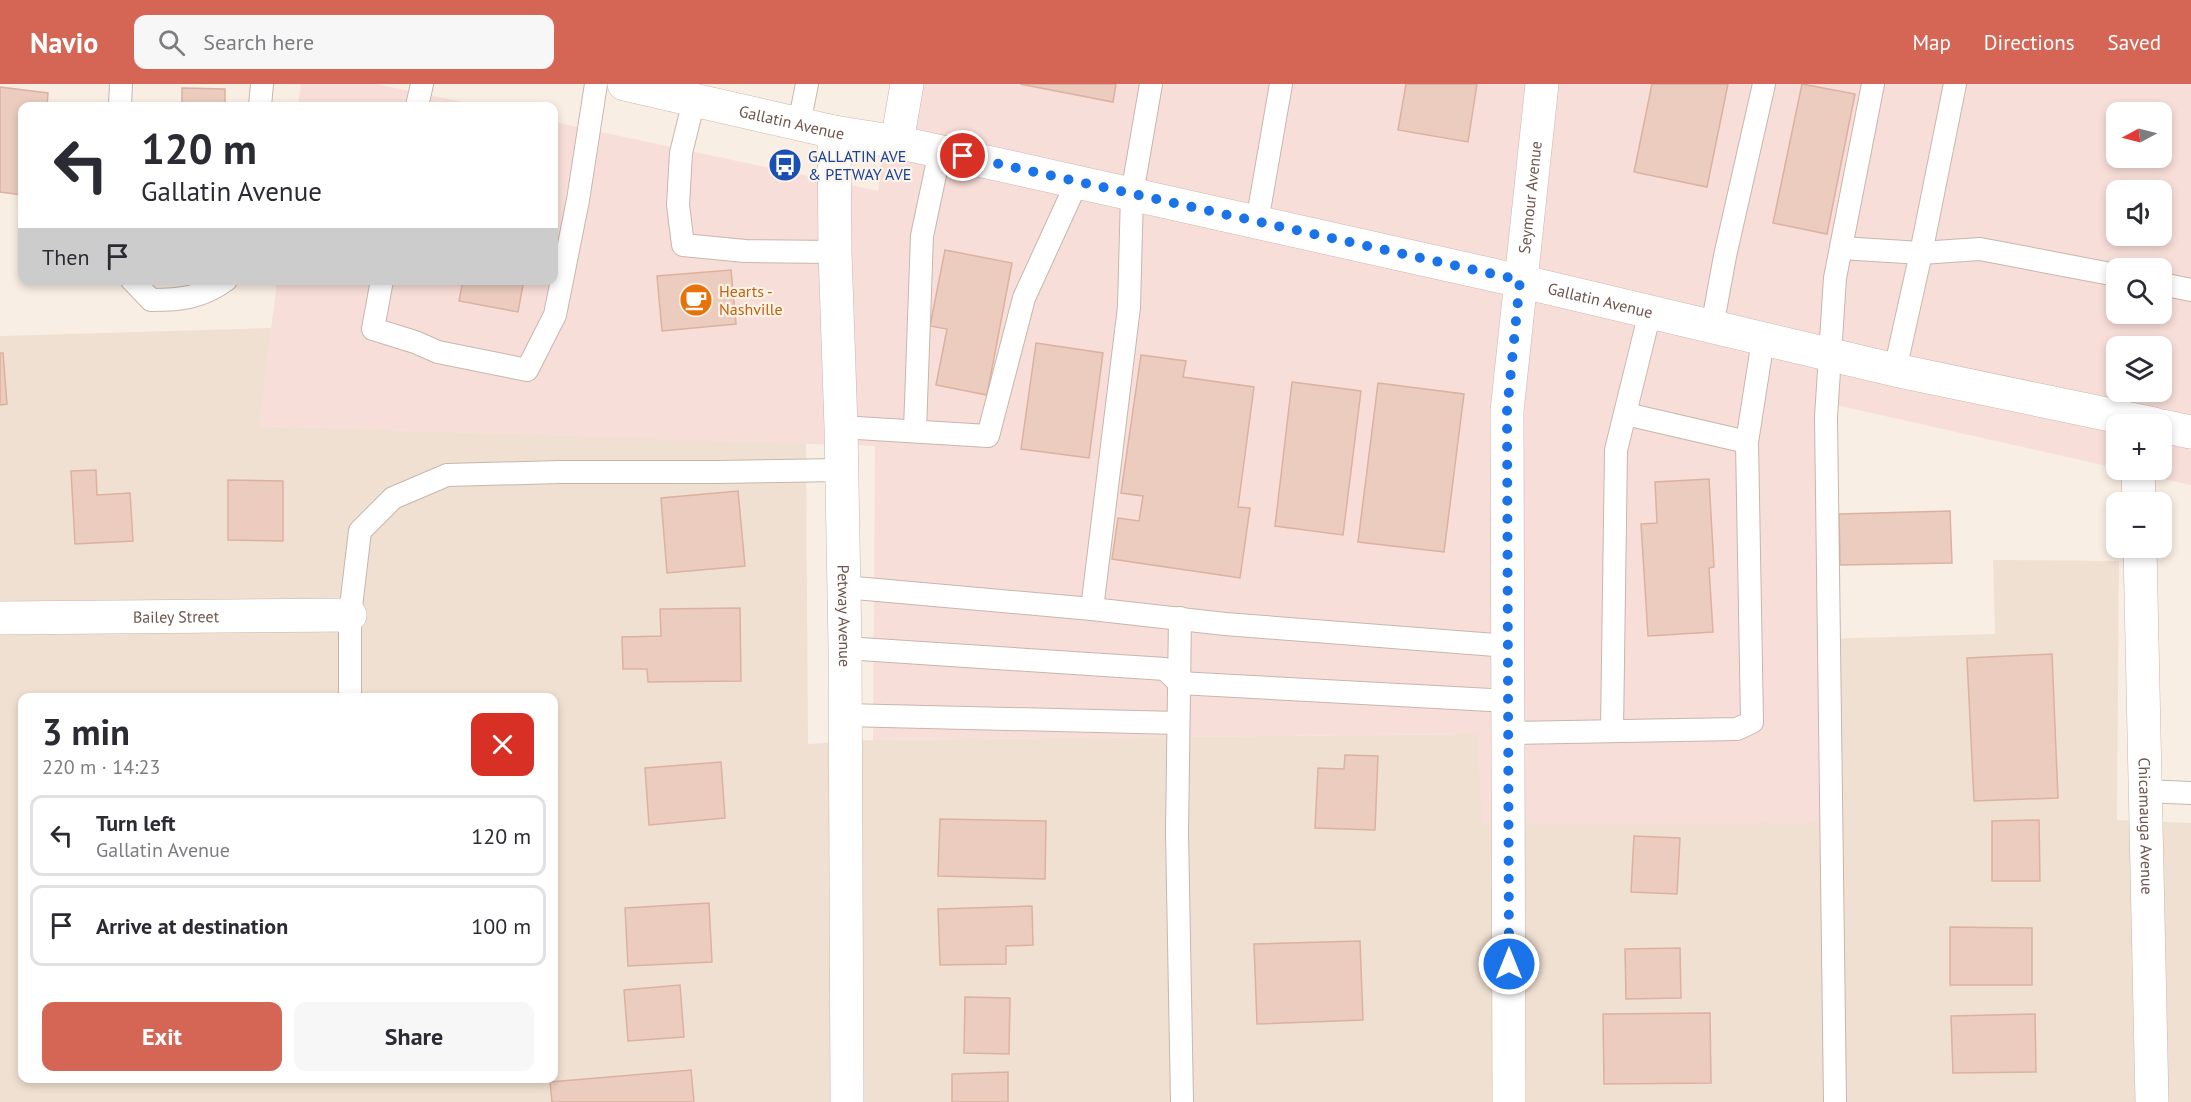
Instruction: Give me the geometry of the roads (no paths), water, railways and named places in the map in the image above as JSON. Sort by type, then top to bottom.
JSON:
[{"type":"street","name":"Gallatin Avenue","points":[[624,84],[834,132],[940,151],[1520,280],[1763,340],[2106,415]]},
{"type":"street","points":[[897,142],[907,84]]},
{"type":"street","name":"Seymour Avenue","points":[[1509,1102],[1507,411],[1542,84]]},
{"type":"street","name":"Petway Avenue","points":[[834,132],[834,252],[841,427],[845,648],[847,1102]]},
{"type":"street","name":"Gallatin Avenue","points":[[2172,429],[2191,432]]},
{"type":"street","name":"Chicamauga Avenue","points":[[2140,558],[2152,1102]]},
{"type":"street","name":"Bailey Street","points":[[0,618],[350,615]]},
{"type":"lane","points":[[120,102],[121,84]]},
{"type":"lane","points":[[260,102],[262,84]]},
{"type":"lane","points":[[418,102],[422,84]]},
{"type":"lane","points":[[381,285],[372,329],[415,342],[438,352],[527,370],[555,315],[578,200],[596,84]]},
{"type":"lane","points":[[799,124],[807,84]]},
{"type":"lane","points":[[1092,609],[1129,307],[1132,194],[1151,84]]},
{"type":"lane","points":[[1257,222],[1281,84]]},
{"type":"lane","points":[[1712,327],[1725,256],[1764,84]]},
{"type":"lane","points":[[1835,1102],[1826,417],[1835,278],[1873,84]]},
{"type":"lane","points":[[1895,370],[1955,84]]},
{"type":"lane","points":[[694,100],[681,153],[678,205],[683,246],[834,252]]},
{"type":"lane","points":[[915,430],[922,236],[940,151]]},
{"type":"lane","points":[[841,427],[988,436],[1024,298],[1077,182]]},
{"type":"lane","points":[[1841,248],[1921,253],[1980,249],[2106,273]]},
{"type":"lane","points":[[137,285],[151,300],[179,300],[211,291],[219,285]]},
{"type":"lane","points":[[2172,286],[2191,290]]},
{"type":"lane","points":[[1612,731],[1616,450],[1650,312]]},
{"type":"lane","points":[[845,648],[1165,669],[1179,682],[1509,717],[1612,731],[1737,729],[1752,722],[1747,442],[1763,340]]},
{"type":"lane","points":[[1626,414],[1747,442]]},
{"type":"lane","points":[[350,693],[350,615],[360,531],[393,498],[447,475],[841,470]]},
{"type":"lane","points":[[844,586],[1225,624],[1508,646]]},
{"type":"lane","points":[[1180,618],[1177,833],[1182,1102]]},
{"type":"lane","points":[[844,715],[1178,723]]},
{"type":"lane","points":[[2145,791],[2191,793]]},
{"type":"place","name":"GALLATIN AVE & PETWAY AVE","points":[[785,165]]},
{"type":"place","name":"Hearts - Nashville","points":[[696,300]]}]
